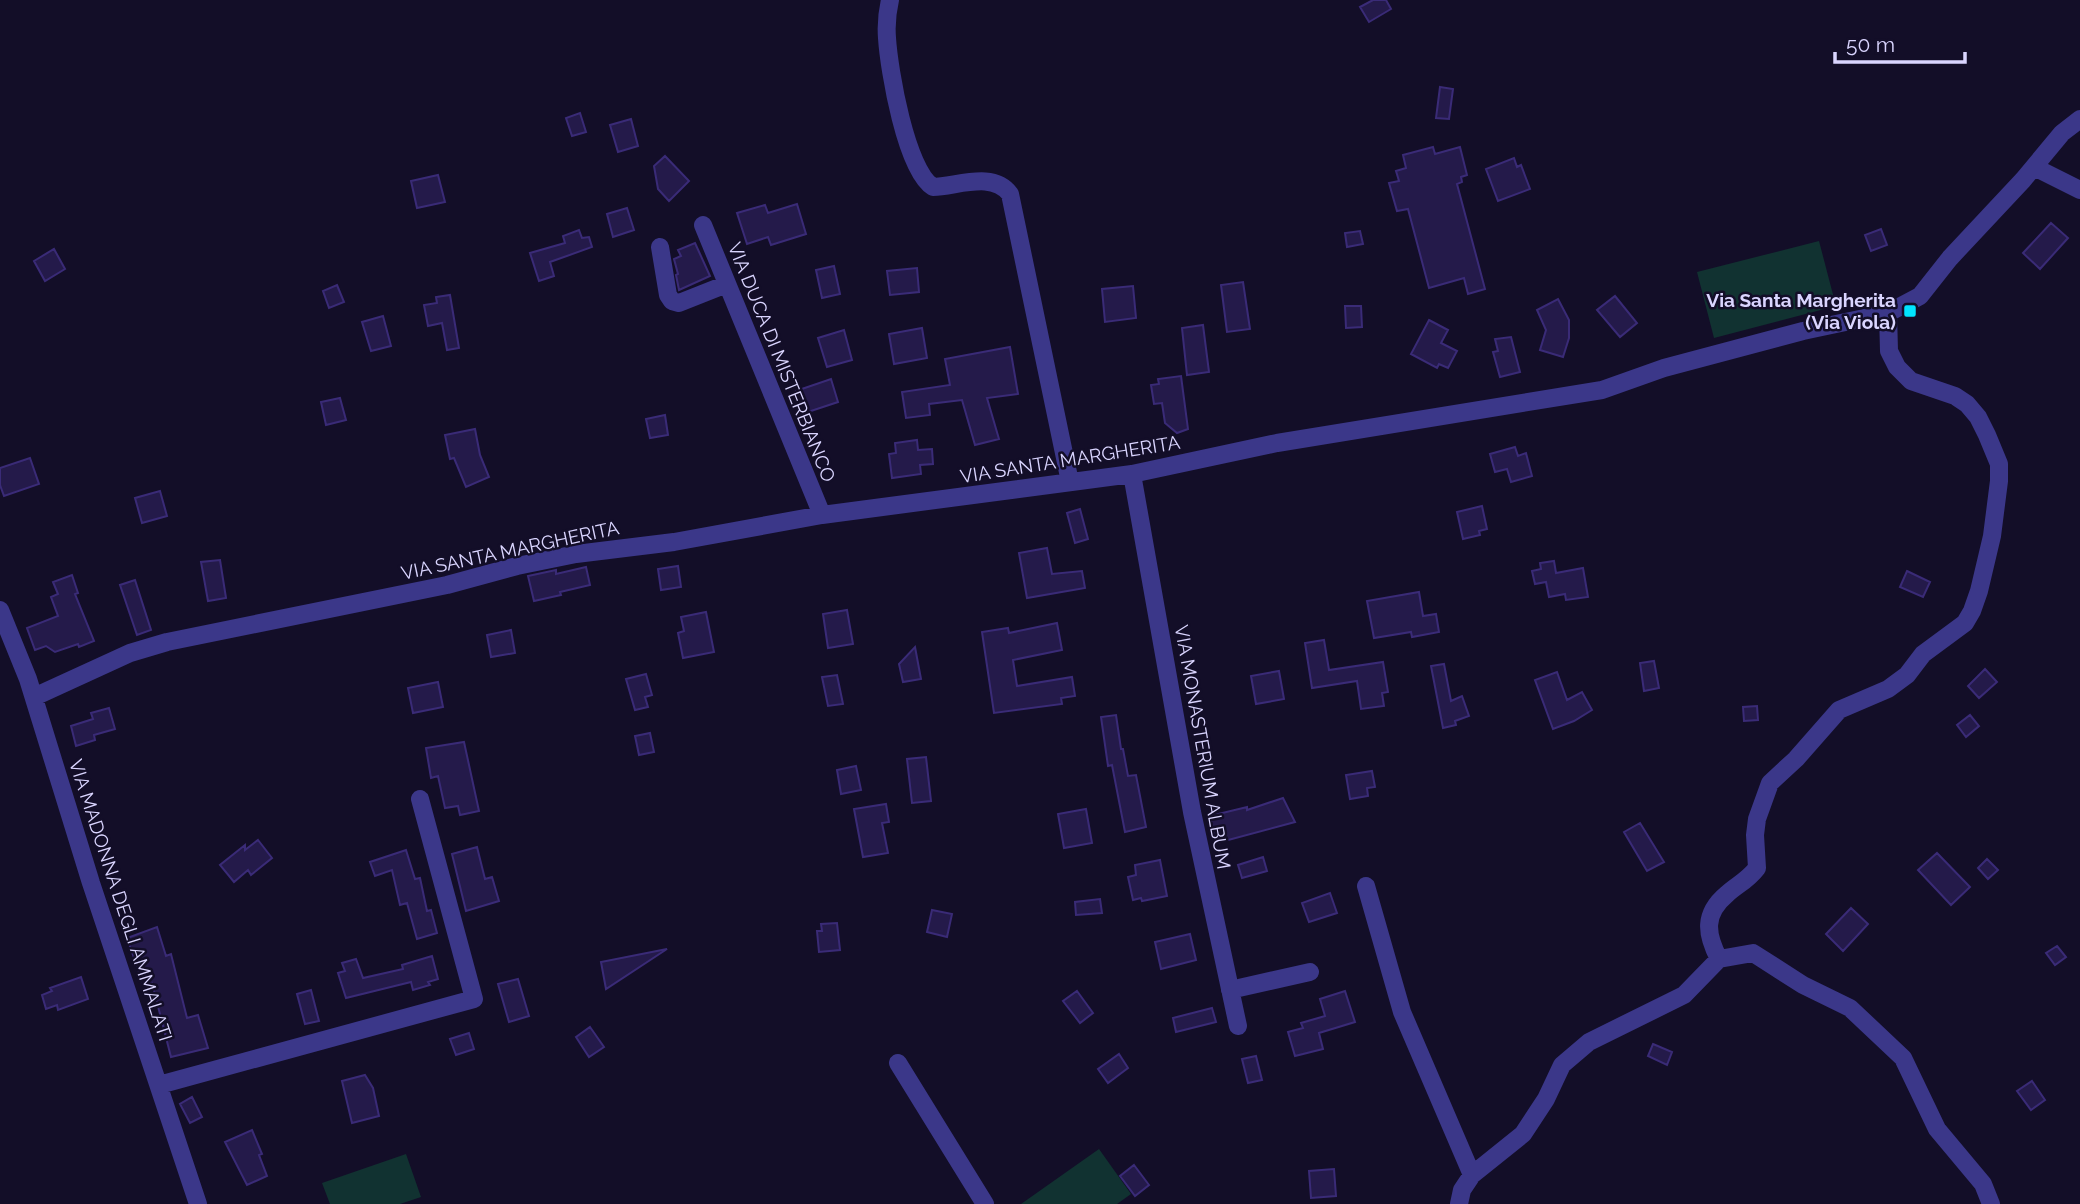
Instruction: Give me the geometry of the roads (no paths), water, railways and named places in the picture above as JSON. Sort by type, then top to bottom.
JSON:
[{"type":"street","points":[[890,0],[887,39],[890,66],[905,132],[920,174],[933,187],[967,182],[994,183],[1004,187],[1010,194],[1070,482]]},
{"type":"street","name":"VIA SANTA MARGHERITA","points":[[34,697],[130,653],[167,642],[447,585],[517,566],[576,554],[674,542],[822,515],[1132,474],[1278,443],[1602,390],[1689,361],[1803,331],[1888,313],[1920,296],[1950,258],[2062,133],[2080,119]]},
{"type":"street","points":[[2034,167],[2080,190]]},
{"type":"street","name":"VIA DUCA DI MISTERBIANCO","points":[[703,225],[822,515]]},
{"type":"street","points":[[660,247],[668,295],[672,301],[679,303],[727,284]]},
{"type":"street","points":[[1719,959],[1709,940],[1708,926],[1715,906],[1750,878],[1757,868],[1757,819],[1770,783],[1796,759],[1839,710],[1888,689],[1906,675],[1923,653],[1965,623],[1979,591],[1993,536],[1999,464],[1978,417],[1967,404],[1955,396],[1912,381],[1897,367],[1889,351],[1888,313]]},
{"type":"street","name":"VIA MONASTERIUM ALBUM","points":[[1132,474],[1192,812],[1237,1026]]},
{"type":"street","name":"VIA MADONNA DEGLI AMMALATI","points":[[0,610],[34,697],[91,883],[198,1204]]},
{"type":"street","points":[[159,1085],[474,999],[420,799]]},
{"type":"street","points":[[1366,886],[1402,1012],[1472,1175]]},
{"type":"street","points":[[1459,1204],[1462,1190],[1472,1175],[1523,1135],[1546,1099],[1562,1065],[1589,1042],[1684,995],[1719,959],[1753,953],[1803,985],[1850,1008],[1903,1058],[1937,1129],[1983,1184],[1990,1204]]},
{"type":"street","points":[[1230,990],[1310,972]]},
{"type":"street","points":[[898,1063],[985,1204]]},
{"type":"place","name":"Via Santa Margherita (Via Viola)","points":[[1910,311]]}]
